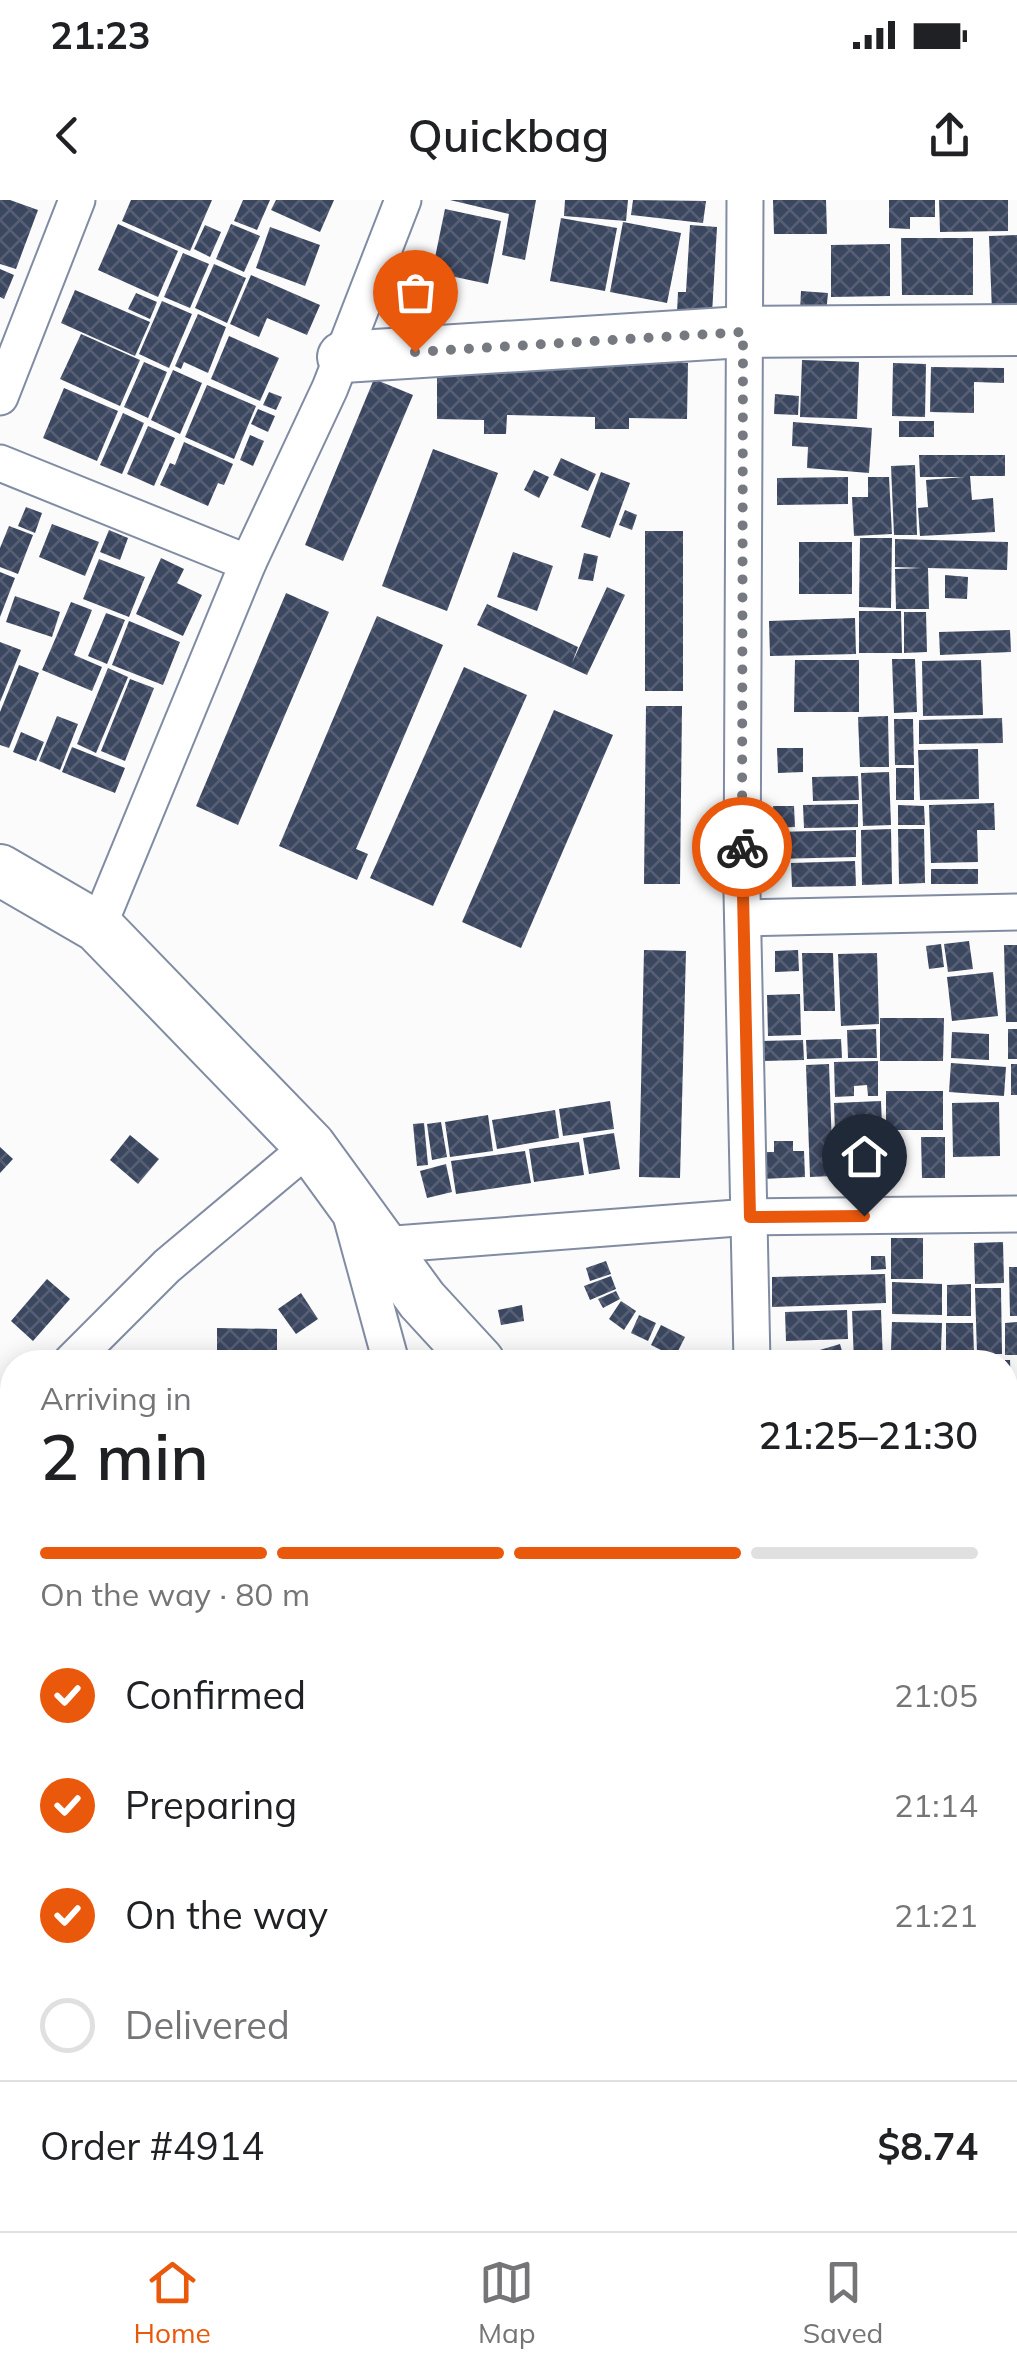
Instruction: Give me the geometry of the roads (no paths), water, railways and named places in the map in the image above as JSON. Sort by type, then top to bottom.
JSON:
[{"type":"main road","points":[[342,357],[743,332],[1017,330]]},
{"type":"main road","points":[[0,870],[98,927],[310,1146],[422,1300],[469,1350]]},
{"type":"street","points":[[0,397],[77,200]]},
{"type":"street","points":[[98,927],[248,563],[342,357],[403,200]]},
{"type":"street","points":[[745,200],[743,918],[752,1350]]},
{"type":"street","points":[[0,463],[248,563]]},
{"type":"street","points":[[743,918],[1017,912]]},
{"type":"street","points":[[83,1350],[167,1266],[310,1146]]},
{"type":"street","points":[[345,1194],[387,1350]]},
{"type":"street","points":[[382,1246],[750,1217],[1017,1214]]}]
